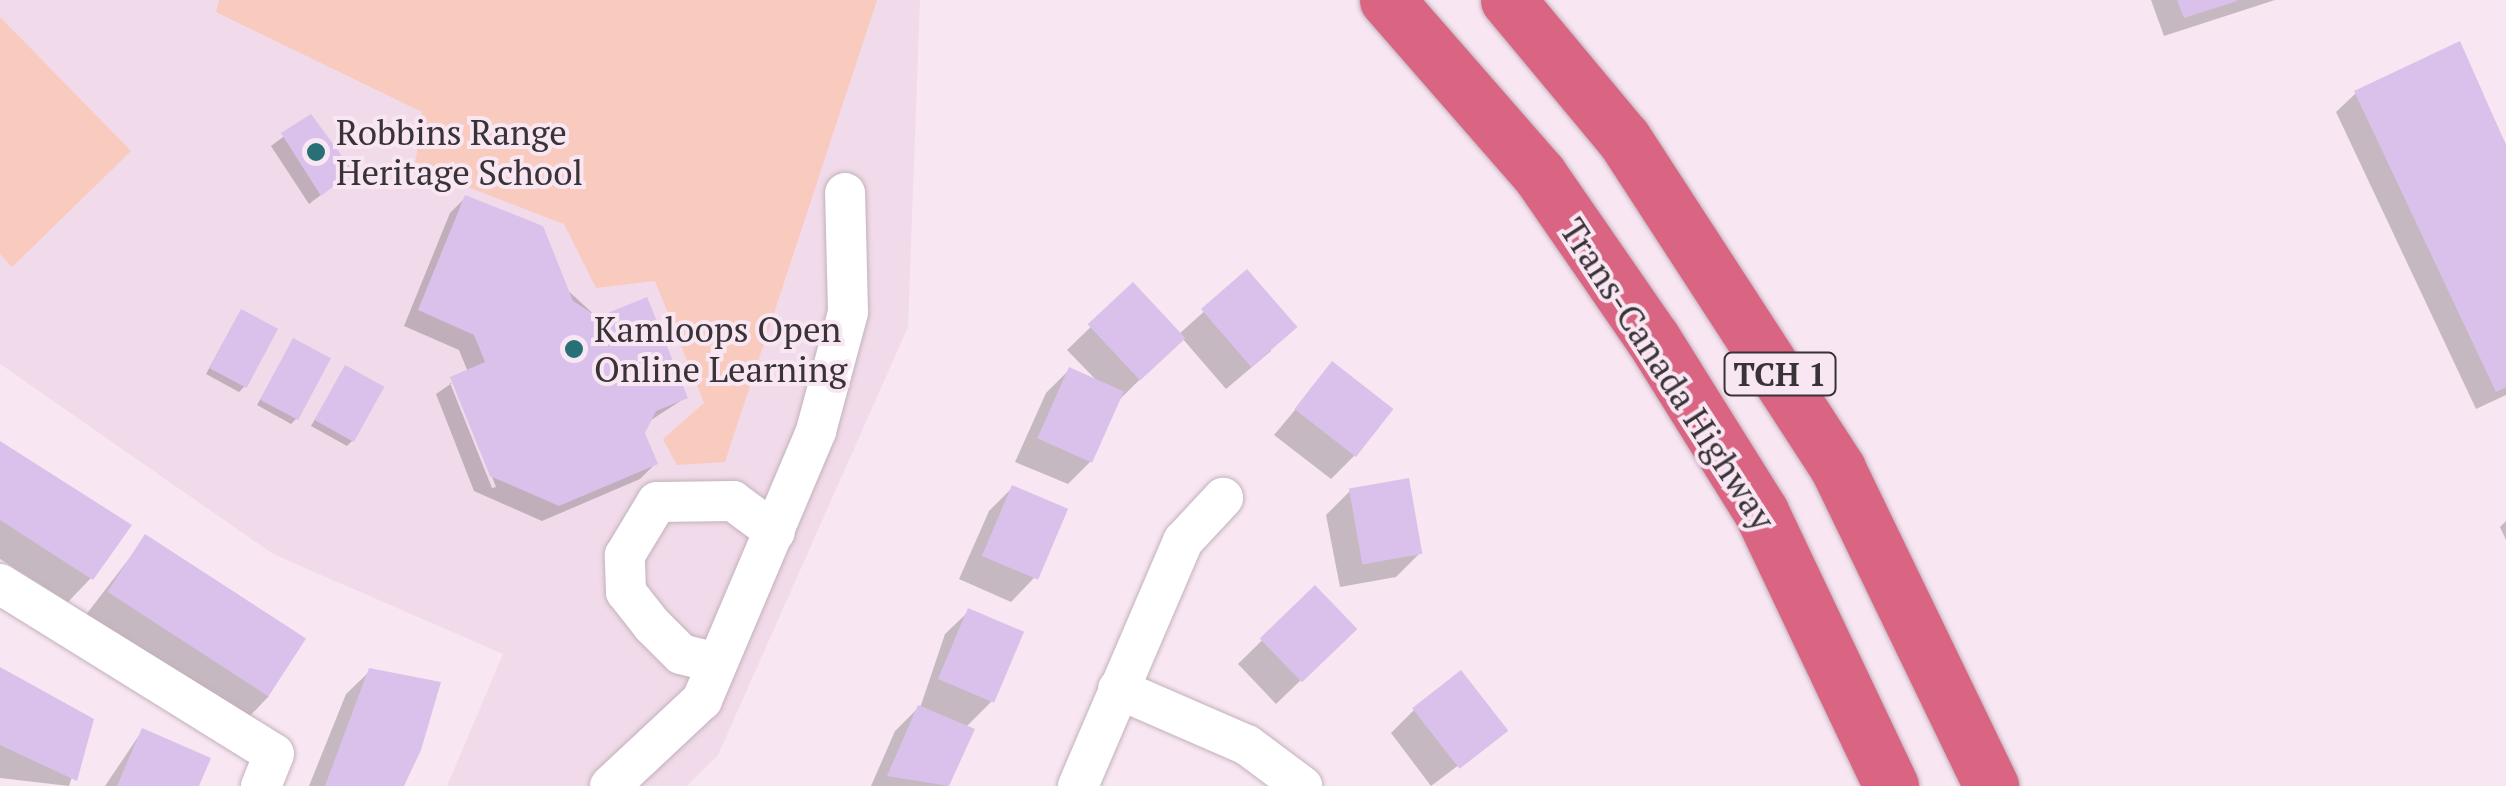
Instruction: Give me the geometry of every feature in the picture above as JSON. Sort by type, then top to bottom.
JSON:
[{"type":"highway","name":"Trans-Canada Highway","points":[[1387,0],[1539,174],[1652,340],[1760,512],[1891,786]]},
{"type":"highway","name":"TCH 1","points":[[1508,0],[1624,139],[1838,469],[1990,786]]},
{"type":"street","points":[[610,786],[702,700],[816,431],[848,312],[845,192]]},
{"type":"street","points":[[1078,786],[1183,540],[1223,498]]},
{"type":"street","points":[[718,663],[681,654],[652,626],[626,592],[625,554],[658,502],[733,501],[774,532]]},
{"type":"street","points":[[0,584],[274,754],[261,786]]},
{"type":"street","points":[[1118,689],[1247,744],[1302,786]]},
{"type":"shaded area","points":[[0,0],[920,0],[908,327],[718,755],[687,786],[447,786],[503,654],[273,554],[0,364]]},
{"type":"shaded area","points":[[219,0],[877,0],[725,462],[677,465],[663,439],[704,403],[655,281],[596,288],[564,224],[415,167],[422,112],[216,12]]},
{"type":"shaded area","points":[[0,17],[131,151],[12,267],[0,254]]},
{"type":"building","points":[[2177,0],[2237,0],[2237,1],[2184,18]]},
{"type":"building","points":[[2460,41],[2506,145],[2506,387],[2496,392],[2354,91]]},
{"type":"building","name":"Robbins Range Heritage School","points":[[311,114],[353,171],[321,196],[281,133]]},
{"type":"building","name":"Kamloops Open Online Learning","points":[[465,195],[543,226],[573,301],[598,317],[647,297],[688,398],[656,411],[645,433],[658,464],[559,506],[490,476],[450,377],[485,362],[474,335],[418,310]]},
{"type":"building","points":[[1247,269],[1298,327],[1251,367],[1201,309]]},
{"type":"building","points":[[1133,282],[1186,338],[1140,381],[1088,324]]},
{"type":"building","points":[[241,309],[278,329],[247,388],[210,368]]},
{"type":"building","points":[[293,338],[331,358],[298,420],[260,400]]},
{"type":"building","points":[[1332,361],[1393,409],[1356,457],[1294,409]]},
{"type":"building","points":[[345,365],[384,387],[354,442],[314,420]]},
{"type":"building","points":[[1069,367],[1124,391],[1092,463],[1037,438]]},
{"type":"building","points":[[0,441],[132,525],[93,580],[0,520]]},
{"type":"building","points":[[1409,478],[1422,554],[1362,564],[1349,489]]},
{"type":"building","points":[[1012,485],[1068,509],[1038,580],[982,556]]},
{"type":"building","points":[[145,534],[306,639],[268,696],[107,592]]},
{"type":"building","points":[[1315,585],[1357,629],[1302,682],[1260,638]]},
{"type":"building","points":[[968,608],[1024,632],[994,703],[938,679]]},
{"type":"building","points":[[0,667],[94,719],[77,781],[0,745]]},
{"type":"building","points":[[369,668],[441,682],[421,750],[404,786],[325,786]]},
{"type":"building","points":[[1461,670],[1508,731],[1460,769],[1412,708]]},
{"type":"building","points":[[918,705],[975,729],[949,786],[887,776]]},
{"type":"building","points":[[142,728],[211,758],[199,786],[117,786]]},
{"type":"place","name":"Robbins Range Heritage School","points":[[316,152]]},
{"type":"place","name":"Kamloops Open Online Learning","points":[[574,349]]}]
